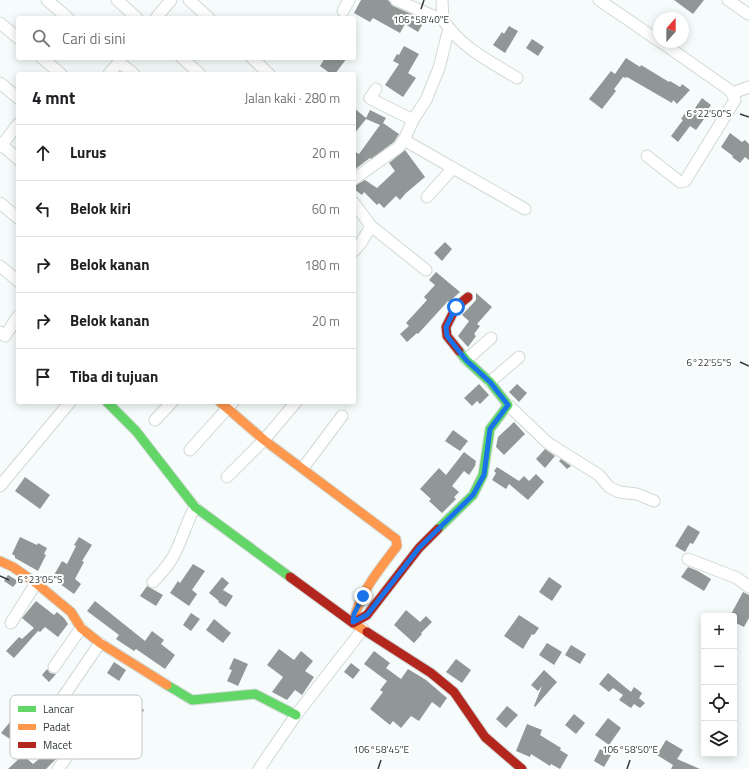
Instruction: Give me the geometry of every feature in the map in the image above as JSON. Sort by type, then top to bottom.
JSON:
[{"type":"street","points":[[47,0],[66,16]]},
{"type":"street","points":[[117,0],[135,16]]},
{"type":"street","points":[[158,16],[171,0]]},
{"type":"street","points":[[189,0],[207,16]]},
{"type":"street","points":[[342,11],[348,0]]},
{"type":"street","points":[[396,0],[446,24],[457,39],[467,47],[517,78]]},
{"type":"street","points":[[356,178],[399,147],[426,100],[439,68],[446,24],[442,0]]},
{"type":"street","points":[[599,0],[653,36]]},
{"type":"street","points":[[728,0],[748,14]]},
{"type":"street","points":[[0,23],[16,36]]},
{"type":"street","points":[[647,156],[680,182],[685,180],[735,100],[732,93],[670,48]]},
{"type":"street","points":[[44,60],[59,72]]},
{"type":"street","points":[[110,72],[118,60]]},
{"type":"street","points":[[120,60],[132,72]]},
{"type":"street","points":[[184,60],[198,72]]},
{"type":"street","points":[[254,60],[267,72]]},
{"type":"street","points":[[0,83],[16,96]]},
{"type":"street","points":[[732,93],[749,87]]},
{"type":"street","points":[[376,89],[370,98],[371,99],[414,120]]},
{"type":"street","points":[[16,126],[1,145],[16,157]]},
{"type":"street","points":[[404,140],[525,209]]},
{"type":"street","points":[[427,197],[453,168]]},
{"type":"street","points":[[0,203],[16,216]]},
{"type":"street","points":[[356,206],[371,226],[426,270]]},
{"type":"street","points":[[356,249],[371,226]]},
{"type":"street","points":[[0,266],[16,279]]},
{"type":"street","points":[[468,297],[456,307],[446,327],[447,336],[466,360],[490,382],[508,405],[548,443],[599,475],[609,487],[619,492],[637,494],[654,501]]},
{"type":"street","points":[[0,332],[5,336],[16,319]]},
{"type":"street","points":[[466,360],[491,338]]},
{"type":"street","points":[[490,382],[519,357]]},
{"type":"street","points":[[0,486],[68,404]]},
{"type":"street","points":[[109,404],[136,431],[195,507],[353,622],[431,673],[454,692],[485,737],[522,769]]},
{"type":"street","points":[[155,420],[170,404]]},
{"type":"street","points":[[190,450],[227,404],[264,440],[396,539],[397,546],[363,596],[354,614],[353,622]]},
{"type":"street","points":[[227,477],[264,440],[294,404]]},
{"type":"street","points":[[353,622],[367,615],[419,548],[473,495],[484,475],[490,429],[508,405]]},
{"type":"street","points":[[303,468],[342,416]]},
{"type":"street","points":[[153,582],[170,562],[176,552],[195,507]]},
{"type":"street","points":[[688,560],[737,578],[749,587]]},
{"type":"street","points":[[0,561],[36,583],[70,612],[81,628],[100,643],[192,700],[255,694],[296,715]]},
{"type":"street","points":[[11,623],[36,583]]},
{"type":"street","points":[[54,667],[81,628]]},
{"type":"street","points":[[259,769],[296,715],[363,629]]},
{"type":"street","points":[[65,695],[100,643]]},
{"type":"street","points":[[58,769],[65,759]]},
{"type":"building","points":[[361,0],[388,0],[393,6],[425,20],[418,32],[405,24],[400,33],[373,18],[370,22],[354,13]]},
{"type":"building","points":[[674,0],[704,0],[693,14]]},
{"type":"building","points":[[509,26],[518,31],[505,53],[493,45],[502,32],[504,34]]},
{"type":"building","points":[[532,39],[544,47],[538,56],[526,48]]},
{"type":"building","points":[[404,46],[419,54],[408,73],[416,78],[403,97],[385,85],[399,64],[393,61],[397,54],[399,55]]},
{"type":"building","points":[[626,58],[669,82],[670,81],[680,87],[682,84],[690,90],[677,104],[673,100],[672,103],[627,77],[623,77],[614,89],[616,91],[602,109],[589,99],[611,71],[615,74]]},
{"type":"building","points":[[324,60],[346,60],[336,72],[328,72],[320,66]]},
{"type":"building","points":[[702,98],[711,105],[702,118],[704,119],[696,130],[690,126],[678,142],[671,136],[683,120],[681,119],[689,108],[693,111]]},
{"type":"building","points":[[356,110],[366,118],[370,110],[386,118],[383,123],[399,134],[394,142],[356,168],[356,152],[359,154],[380,125],[366,119],[356,132]]},
{"type":"building","points":[[730,133],[742,142],[745,140],[749,144],[749,160],[745,157],[740,163],[721,147]]},
{"type":"building","points":[[405,150],[425,177],[400,200],[396,196],[384,208],[379,203],[377,205],[364,192],[362,195],[356,190],[356,185],[365,180],[377,188],[395,171],[389,163]]},
{"type":"building","points":[[445,242],[452,249],[442,261],[434,253]]},
{"type":"building","points":[[436,272],[460,292],[449,302],[448,301],[418,334],[417,333],[407,342],[400,334],[409,326],[406,323],[427,300],[424,297],[435,285],[429,280]]},
{"type":"building","points":[[476,293],[492,307],[477,324],[480,326],[474,334],[476,336],[468,347],[458,336],[469,321],[462,315],[476,300]]},
{"type":"building","points":[[479,384],[489,395],[480,404],[477,401],[472,406],[464,398]]},
{"type":"building","points":[[517,384],[527,393],[519,402],[509,392]]},
{"type":"building","points":[[514,422],[525,434],[504,455],[496,447],[498,437]]},
{"type":"building","points":[[453,430],[468,441],[460,451],[445,441]]},
{"type":"building","points":[[545,449],[555,456],[545,468],[536,459]]},
{"type":"building","points":[[464,452],[476,461],[475,466],[469,475],[464,471],[452,486],[459,492],[454,497],[456,499],[442,513],[429,501],[431,499],[420,489],[439,468],[446,475]]},
{"type":"building","points":[[561,459],[571,466],[567,469],[559,461]]},
{"type":"building","points":[[497,467],[519,481],[524,476],[529,481],[536,474],[544,482],[528,500],[509,484],[506,489],[492,480],[496,473],[494,471]]},
{"type":"building","points":[[25,477],[50,495],[40,509],[15,491]]},
{"type":"building","points":[[688,525],[700,532],[693,544],[690,543],[685,552],[675,546]]},
{"type":"building","points":[[20,537],[37,545],[38,543],[47,548],[44,554],[46,555],[38,571],[15,558],[12,554]]},
{"type":"building","points":[[79,537],[92,545],[82,561],[84,562],[75,579],[81,584],[74,594],[60,584],[62,581],[53,577],[62,561],[67,564],[76,546],[74,545]]},
{"type":"building","points":[[193,564],[205,571],[192,590],[197,594],[189,606],[170,593],[178,581],[180,583]]},
{"type":"building","points":[[688,567],[711,579],[704,591],[681,577]]},
{"type":"building","points":[[8,575],[18,581],[13,587],[4,581]]},
{"type":"building","points":[[222,577],[229,583],[223,590],[233,596],[226,607],[218,602],[219,601],[209,593]]},
{"type":"building","points":[[549,577],[562,586],[552,601],[539,592]]},
{"type":"building","points":[[147,586],[163,595],[156,606],[140,596]]},
{"type":"building","points":[[743,592],[749,595],[749,618],[744,627],[737,624],[737,613],[732,613]]},
{"type":"building","points":[[36,601],[54,615],[57,612],[68,624],[58,637],[45,627],[40,632],[38,631],[14,658],[6,651],[19,637],[22,639],[34,628],[22,618]]},
{"type":"building","points":[[95,601],[145,641],[152,631],[164,640],[161,644],[175,655],[165,669],[136,649],[134,651],[116,639],[119,635],[87,611]]},
{"type":"building","points":[[406,610],[420,622],[426,616],[432,622],[414,643],[394,625]]},
{"type":"building","points":[[191,613],[200,619],[191,631],[183,625]]},
{"type":"building","points":[[519,615],[539,628],[534,635],[532,634],[523,649],[504,636]]},
{"type":"building","points":[[214,619],[231,633],[223,643],[206,630]]},
{"type":"building","points":[[547,643],[562,652],[554,665],[539,655]]},
{"type":"building","points":[[571,645],[586,654],[580,664],[565,655]]},
{"type":"building","points":[[279,649],[294,660],[301,651],[313,661],[305,671],[314,677],[302,695],[295,690],[287,700],[272,692],[283,677],[267,665]]},
{"type":"building","points":[[374,651],[390,663],[386,668],[401,679],[408,669],[426,680],[447,698],[440,708],[432,702],[419,721],[411,716],[401,728],[393,721],[390,725],[370,709],[383,692],[380,690],[387,681],[364,664]]},
{"type":"building","points":[[234,658],[248,664],[238,686],[227,681],[232,670],[229,669]]},
{"type":"building","points":[[456,659],[471,670],[462,683],[446,672]]},
{"type":"building","points":[[114,662],[126,670],[119,681],[107,673]]},
{"type":"building","points":[[351,663],[360,670],[353,679],[344,672]]},
{"type":"building","points":[[47,669],[50,673],[56,674],[49,682],[42,675]]},
{"type":"building","points":[[544,670],[557,682],[535,707],[534,706],[542,686],[538,691],[531,685]]},
{"type":"building","points":[[608,673],[631,692],[634,687],[642,693],[639,698],[645,703],[640,708],[634,704],[631,708],[619,700],[623,695],[613,688],[609,692],[599,684]]},
{"type":"building","points":[[507,706],[518,715],[506,728],[496,719]]},
{"type":"building","points":[[574,714],[585,723],[576,734],[565,725]]},
{"type":"building","points":[[608,718],[621,728],[609,745],[595,735]]},
{"type":"building","points":[[10,722],[10,739],[1,733]]},
{"type":"building","points":[[527,724],[542,730],[540,735],[561,748],[560,750],[568,755],[560,769],[551,764],[550,766],[531,754],[530,757],[516,751]]},
{"type":"building","points":[[666,740],[683,750],[677,759],[700,769],[671,769],[673,765],[657,755]]},
{"type":"building","points":[[600,749],[611,755],[604,767],[594,761]]},
{"type":"building","points":[[19,759],[27,759],[33,764],[39,759],[56,759],[46,769],[8,769]]},
{"type":"traffic: fast","points":[[438,529],[473,495],[483,475],[490,429],[508,405],[490,382],[466,360],[459,351]]},
{"type":"traffic: fast","points":[[109,404],[136,431],[195,507],[290,577]]},
{"type":"traffic: fast","points":[[167,685],[192,700],[255,694],[296,715]]},
{"type":"traffic: slow","points":[[222,404],[264,440],[396,539],[397,546],[370,582],[356,612],[353,623],[367,632]]},
{"type":"traffic: slow","points":[[0,561],[13,567],[36,583],[71,612],[81,628],[100,643],[167,685]]},
{"type":"traffic: jam","points":[[459,351],[447,336],[446,327],[456,307],[468,297]]},
{"type":"traffic: jam","points":[[290,577],[353,623],[367,615],[419,548],[438,529]]},
{"type":"traffic: jam","points":[[367,632],[431,673],[454,692],[485,737],[522,769]]},
{"type":"route","points":[[363,596],[354,614],[353,622],[367,615],[419,548],[473,495],[484,475],[490,429],[508,405],[490,382],[466,360],[447,336],[446,327],[456,307]]}]
